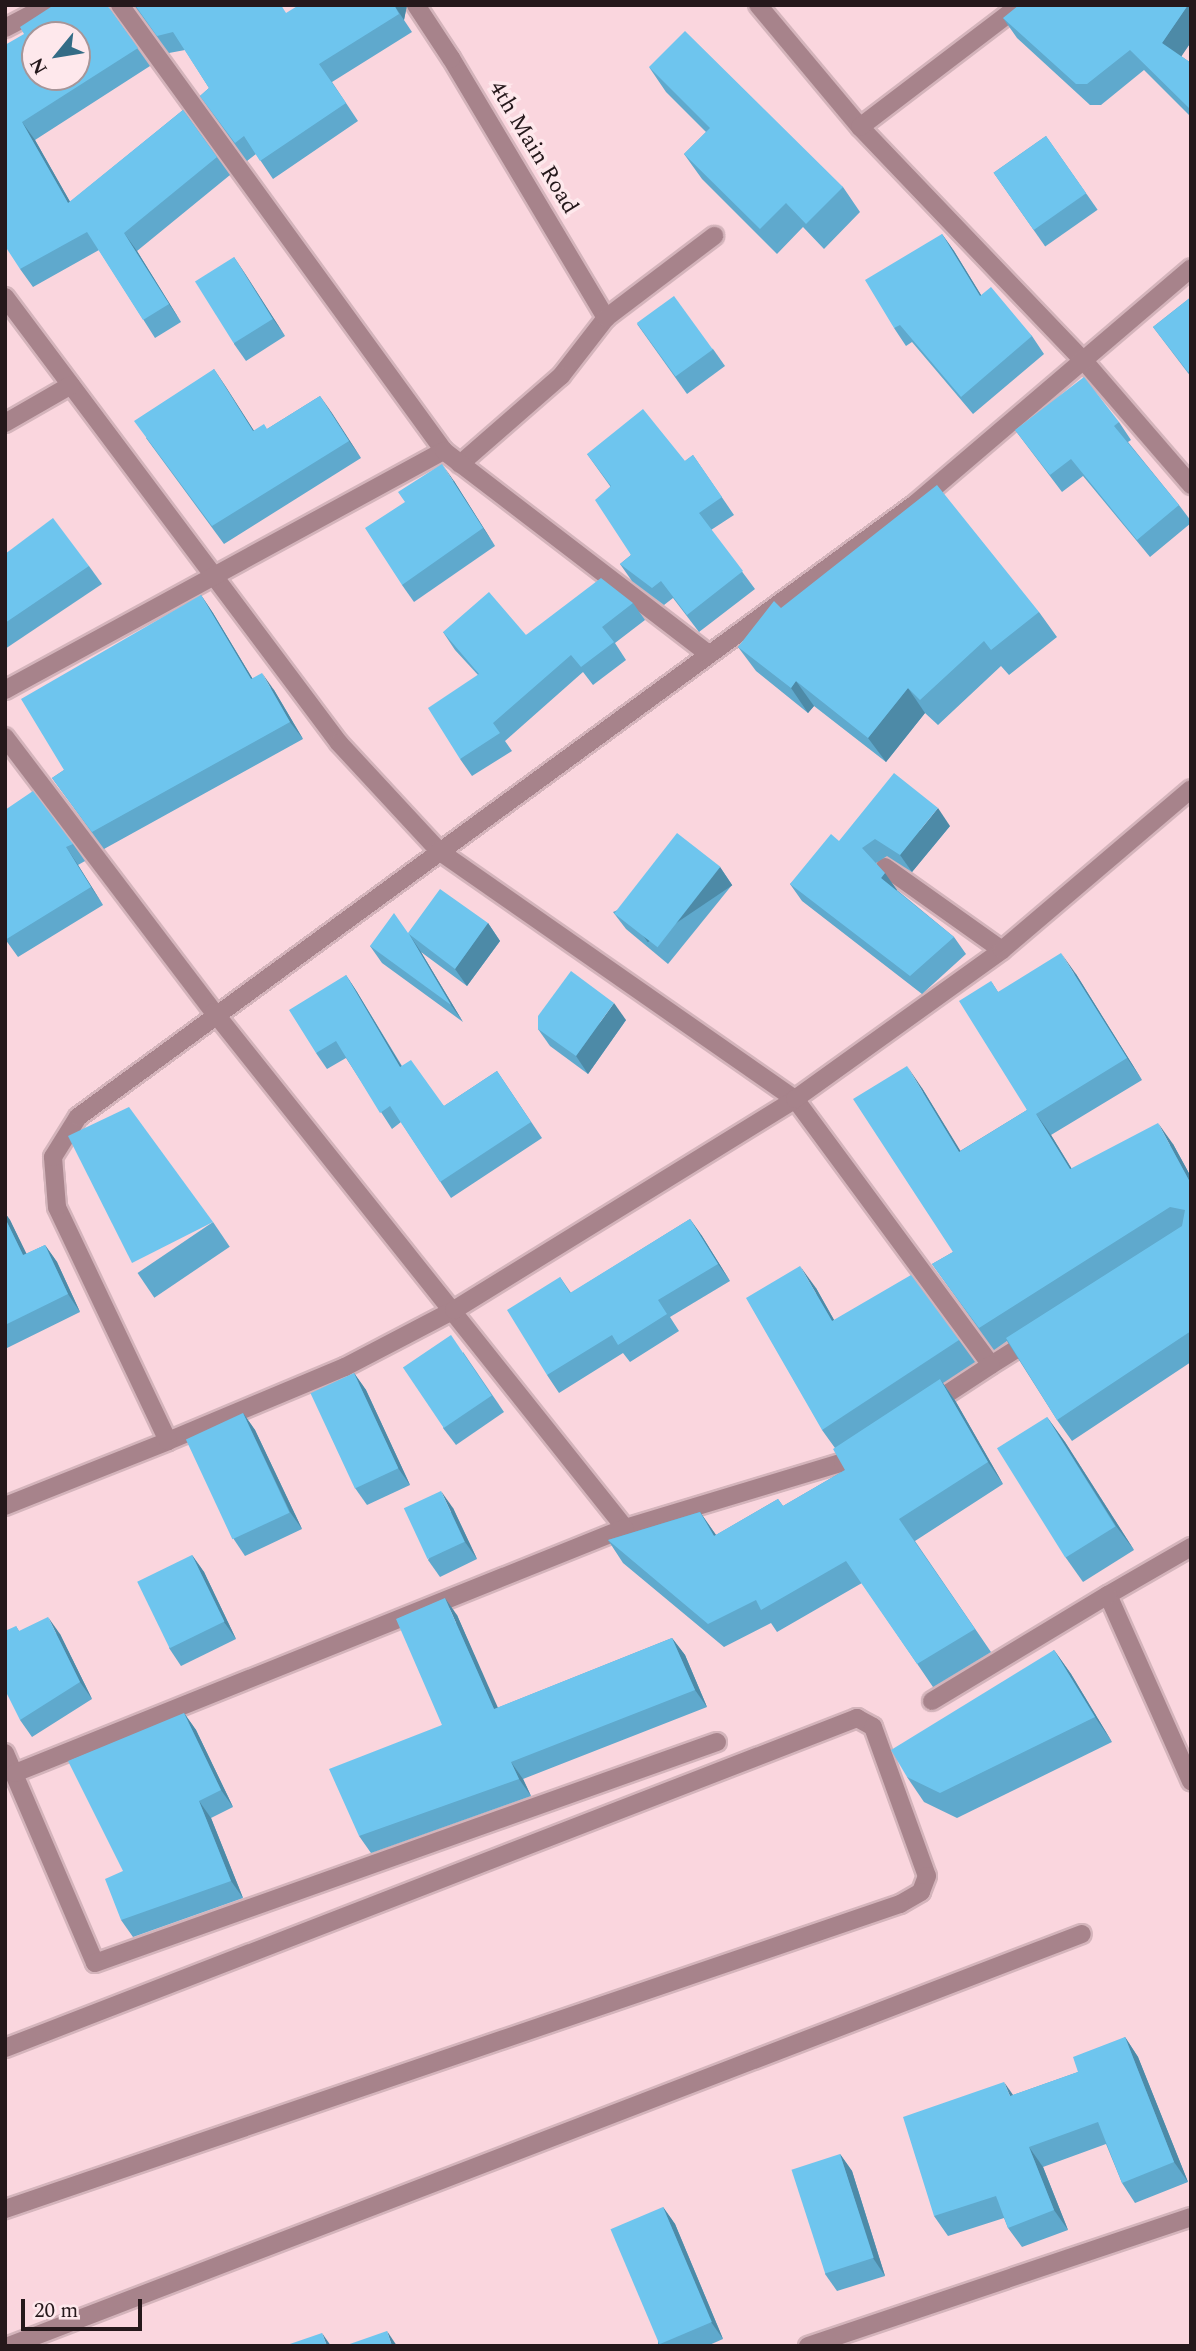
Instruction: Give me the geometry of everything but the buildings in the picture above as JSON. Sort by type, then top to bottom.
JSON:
[{"type":"street","points":[[5,28],[49,5]]},
{"type":"street","points":[[120,5],[444,451],[707,653]]},
{"type":"street","name":"4th Main Road","points":[[415,5],[451,58],[606,318]]},
{"type":"street","points":[[758,5],[860,127],[1084,361],[1191,485]]},
{"type":"street","points":[[860,127],[1020,5]]},
{"type":"street","points":[[460,464],[561,376],[606,318],[714,236]]},
{"type":"street","points":[[168,1441],[57,1207],[53,1157],[78,1117],[214,1012],[915,503],[1191,268]]},
{"type":"street","points":[[5,297],[211,578],[339,743],[439,851],[795,1099],[991,1365]]},
{"type":"street","points":[[5,423],[71,384]]},
{"type":"street","points":[[5,690],[444,451]]},
{"type":"street","points":[[5,737],[214,1012],[625,1528]]},
{"type":"street","points":[[5,1506],[345,1367],[454,1310],[795,1099],[1002,950],[1191,789]]},
{"type":"street","points":[[885,867],[1002,950]]},
{"type":"street","points":[[911,1417],[1050,1328]]},
{"type":"street","points":[[15,1773],[625,1528],[843,1462],[877,1440]]},
{"type":"street","points":[[932,1700],[1191,1547]]},
{"type":"street","points":[[1108,1595],[1191,1781]]},
{"type":"street","points":[[5,2048],[857,1718],[873,1727],[927,1876],[921,1892],[900,1904],[5,2209]]},
{"type":"street","points":[[5,1753],[95,1964],[717,1742]]},
{"type":"street","points":[[9,2346],[1082,1934]]},
{"type":"street","points":[[808,2346],[1191,2217]]}]
